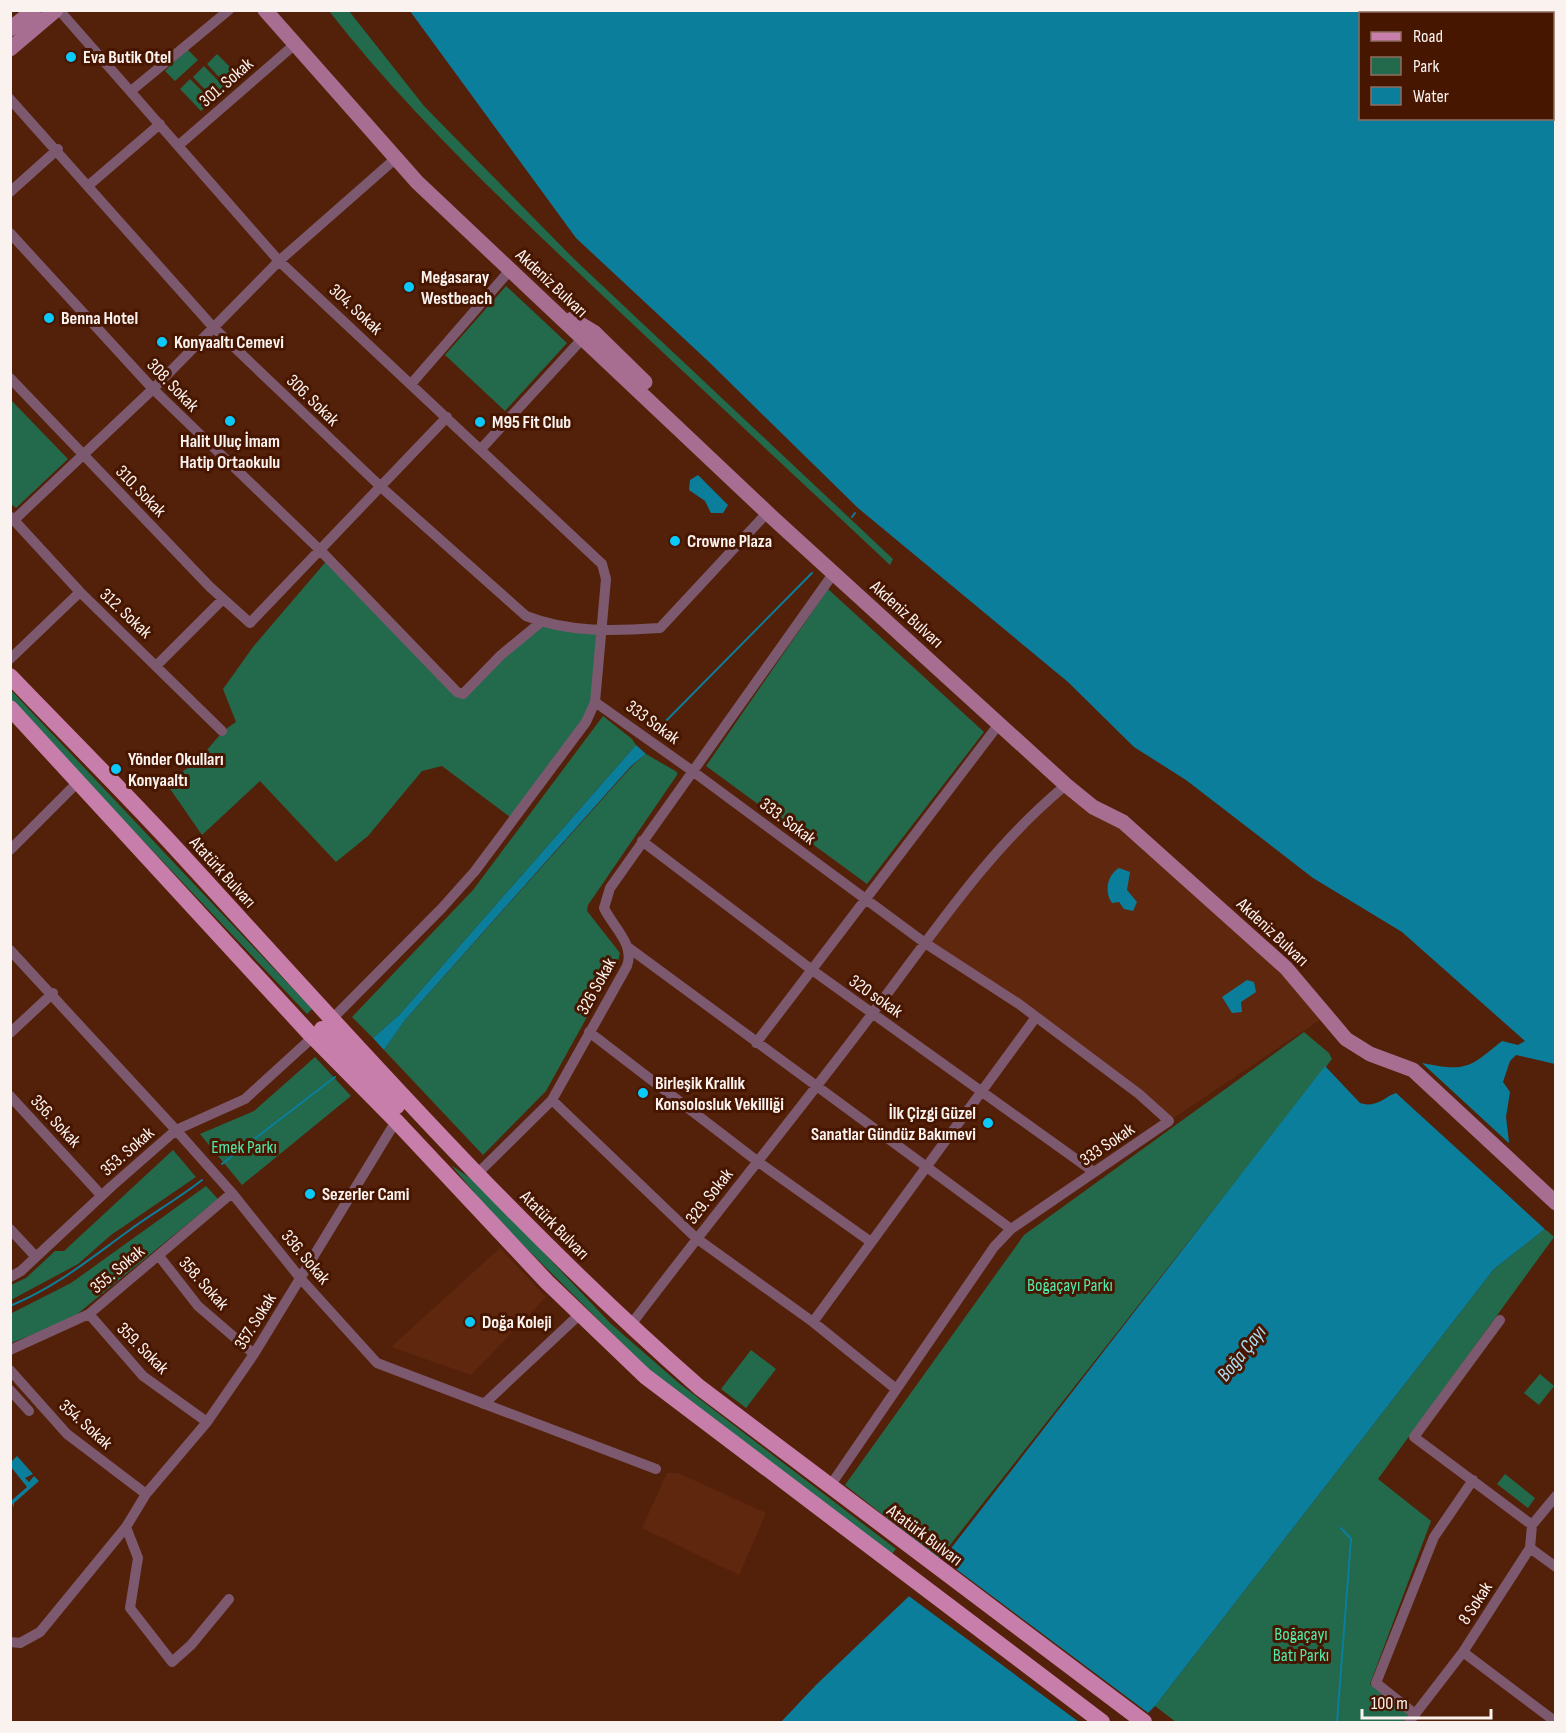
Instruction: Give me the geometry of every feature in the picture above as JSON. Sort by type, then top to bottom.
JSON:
[{"type":"main road","points":[[10,29],[34,10]]},
{"type":"main road","points":[[10,49],[58,10]]},
{"type":"main road","name":"Akdeniz Bulvarı","points":[[265,10],[394,159],[542,300],[590,339],[672,414],[720,467],[833,574],[1066,785],[1093,807],[1123,822],[1286,968],[1353,1045],[1382,1060],[1413,1070],[1556,1203]]},
{"type":"main road","name":"Atatürk Bulvarı","points":[[10,676],[168,840],[396,1121],[580,1314],[645,1376],[674,1400],[1102,1722]]},
{"type":"main road","name":"Atatürk Bulvarı","points":[[10,708],[321,1027],[477,1174],[630,1326],[699,1387],[1144,1722]]},
{"type":"street","name":"304. Sokak","points":[[58,10],[279,261],[412,383],[602,564],[606,579],[595,702]]},
{"type":"street","points":[[131,91],[229,10]]},
{"type":"street","name":"301. Sokak","points":[[178,145],[294,45]]},
{"type":"street","name":"306. Sokak","points":[[10,99],[58,149],[213,327],[381,487],[526,616],[542,622]]},
{"type":"street","points":[[89,185],[160,124]]},
{"type":"street","points":[[10,192],[58,149]]},
{"type":"street","points":[[12,518],[84,455],[153,389],[279,261],[394,159]]},
{"type":"street","name":"308. Sokak","points":[[10,232],[153,389],[321,551],[457,692],[463,694],[501,655],[542,622]]},
{"type":"street","points":[[412,383],[510,270]]},
{"type":"street","points":[[481,449],[590,339]]},
{"type":"street","name":"310. Sokak","points":[[10,378],[223,599],[250,623],[321,551]]},
{"type":"street","points":[[321,551],[447,417]]},
{"type":"street","points":[[542,622],[601,631],[660,628],[767,513]]},
{"type":"street","name":"312. Sokak","points":[[12,518],[80,592],[157,664],[222,731]]},
{"type":"street","name":"326 Sokak","points":[[477,1174],[552,1100],[627,966],[630,957],[629,948],[604,908],[610,888],[833,574]]},
{"type":"street","points":[[10,659],[80,592]]},
{"type":"street","points":[[157,664],[223,599]]},
{"type":"street","name":"333 Sokak","points":[[595,702],[692,770]]},
{"type":"street","name":"353. Sokak","points":[[10,1277],[36,1257],[101,1195],[176,1130],[234,1106],[279,1070],[367,985],[442,908],[549,773],[586,722],[595,702]]},
{"type":"street","points":[[756,1043],[864,898],[999,724]]},
{"type":"street","name":"333. Sokak","points":[[692,770],[864,898]]},
{"type":"street","points":[[10,850],[79,781]]},
{"type":"street","name":"329. Sokak","points":[[630,1326],[872,1014],[925,942],[998,852],[1066,785]]},
{"type":"street","name":"320 sokak","points":[[642,841],[872,1014],[983,1090],[1094,1172]]},
{"type":"street","name":"333 Sokak","points":[[830,1486],[987,1256],[1011,1228],[1169,1121],[1139,1094],[1036,1017],[864,898]]},
{"type":"street","points":[[629,948],[1011,1228]]},
{"type":"street","name":"336. Sokak","points":[[10,950],[53,993],[232,1193],[301,1279],[377,1363],[656,1469]]},
{"type":"street","points":[[10,1033],[53,993]]},
{"type":"street","points":[[813,1322],[1036,1017]]},
{"type":"street","points":[[589,1032],[758,1161],[871,1242]]},
{"type":"street","name":"356. Sokak","points":[[10,1096],[101,1195]]},
{"type":"street","points":[[552,1100],[696,1238],[813,1322],[896,1389]]},
{"type":"street","name":"357. Sokak","points":[[10,1642],[20,1643],[40,1632],[126,1527],[146,1494],[207,1422],[254,1354],[396,1121]]},
{"type":"street","name":"355. Sokak","points":[[10,1350],[89,1314],[232,1193]]},
{"type":"street","points":[[10,1229],[36,1257]]},
{"type":"street","name":"358. Sokak","points":[[159,1256],[198,1306],[254,1354]]},
{"type":"street","name":"359. Sokak","points":[[89,1314],[143,1376],[207,1422]]},
{"type":"street","points":[[484,1404],[580,1314]]},
{"type":"street","points":[[1500,1320],[1414,1437],[1532,1525],[1556,1496]]},
{"type":"street","name":"354. Sokak","points":[[10,1370],[67,1434],[146,1494]]},
{"type":"street","points":[[10,1390],[28,1411]]},
{"type":"street","points":[[1412,1718],[1376,1683],[1434,1537],[1473,1480]]},
{"type":"street","name":"8 Sokak","points":[[1412,1718],[1462,1652],[1530,1548],[1532,1525]]},
{"type":"street","points":[[126,1527],[138,1558],[130,1608],[172,1662],[191,1645],[229,1599]]},
{"type":"street","points":[[1530,1548],[1556,1568]]},
{"type":"street","points":[[1462,1652],[1556,1722]]},
{"type":"shaded area","points":[[1066,785],[1123,822],[1327,1015],[1169,1121],[1139,1094],[925,943],[960,895]]},
{"type":"shaded area","name":"Doğa Koleji","points":[[500,1248],[546,1297],[471,1375],[391,1347]]},
{"type":"shaded area","points":[[667,1473],[678,1473],[766,1513],[739,1575],[642,1528]]},
{"type":"green space","points":[[329,11],[349,11],[424,106],[574,259],[893,559],[890,565],[483,181],[388,81]]},
{"type":"green space","points":[[187,49],[198,60],[175,81],[165,71]]},
{"type":"green space","points":[[217,54],[239,76],[228,87],[207,64]]},
{"type":"green space","points":[[204,66],[225,88],[214,99],[193,77]]},
{"type":"green space","points":[[190,79],[212,101],[201,111],[180,89]]},
{"type":"green space","points":[[506,286],[567,343],[505,411],[445,355]]},
{"type":"green space","points":[[10,399],[68,459],[16,508],[10,503]]},
{"type":"green space","points":[[329,558],[457,692],[541,622],[601,631],[595,702],[514,820],[442,766],[422,771],[368,836],[336,862],[260,781],[202,835],[166,783],[195,763],[220,735],[236,722],[223,689],[253,647]]},
{"type":"green space","points":[[828,589],[984,732],[867,884],[706,766]]},
{"type":"green space","points":[[10,689],[312,1009],[307,1014],[11,701]]},
{"type":"green space","points":[[603,716],[632,739],[636,745],[400,1014],[373,1038],[352,1017],[473,890]]},
{"type":"green space","points":[[646,754],[677,772],[677,775],[588,905],[587,911],[620,953],[618,961],[546,1091],[483,1155],[384,1050],[405,1020],[632,766]]},
{"type":"green space","name":"Boğaçayı Parkı","points":[[1304,1032],[1329,1053],[1332,1059],[939,1559],[845,1485],[1024,1235]]},
{"type":"green space","name":"Emek Parkı","points":[[315,1057],[351,1096],[242,1185],[200,1134],[254,1111]]},
{"type":"green space","points":[[173,1150],[196,1177],[111,1235],[78,1264],[11,1300],[11,1285],[26,1278],[55,1251],[64,1251]]},
{"type":"green space","points":[[451,1165],[480,1185],[611,1324],[680,1384],[896,1549],[890,1556],[651,1372],[493,1215]]},
{"type":"green space","points":[[206,1186],[218,1199],[70,1320],[11,1343],[10,1314],[71,1283]]},
{"type":"green space","name":"Boğaçayı Batı Parkı","points":[[1545,1229],[1554,1237],[1378,1479],[1431,1521],[1370,1684],[1409,1714],[1403,1722],[1176,1722],[1155,1706],[1494,1269]]},
{"type":"green space","points":[[751,1350],[776,1369],[746,1408],[721,1389]]},
{"type":"green space","points":[[1540,1374],[1554,1386],[1539,1405],[1524,1393]]},
{"type":"green space","points":[[1505,1474],[1535,1498],[1528,1508],[1497,1484]]},
{"type":"water","name":"Boğa Çayı","points":[[410,11],[1555,11],[1555,1064],[1516,1055],[1510,1061],[1503,1082],[1510,1092],[1506,1117],[1509,1142],[1490,1178],[1545,1229],[1494,1269],[1155,1706],[1139,1722],[781,1722],[816,1685],[928,1578],[1325,1066],[1360,1103],[1378,1103],[1395,1092],[1422,1063],[1448,1067],[1466,1066],[1502,1041],[1518,1045],[1525,1041],[1402,932],[1313,878],[1186,780],[1134,747],[1068,682],[858,508],[708,361],[576,238]]},
{"type":"water","points":[[698,475],[728,505],[723,513],[711,513],[705,501],[689,490],[690,480]]},
{"type":"water","points":[[636,745],[646,754],[631,766],[405,1020],[384,1050],[373,1038],[400,1014]]},
{"type":"water","points":[[1119,868],[1130,872],[1127,890],[1137,902],[1133,911],[1124,909],[1119,902],[1112,903],[1108,894],[1109,879]]},
{"type":"water","points":[[1247,980],[1254,982],[1256,992],[1241,1002],[1242,1012],[1232,1013],[1222,997]]},
{"type":"water","points":[[17,1456],[33,1474],[25,1478],[29,1482],[34,1476],[39,1481],[14,1503],[14,1507],[11,1501],[27,1487],[11,1467],[11,1462]]},
{"type":"pier","points":[[1422,1060],[1422,1063],[1511,1145],[1494,1178],[1547,1226],[1547,1231],[1396,1093],[1374,1102],[1372,1100],[1394,1091]]},
{"type":"pier","points":[[940,1557],[1151,1715],[1143,1722],[1079,1722],[906,1594]]},
{"type":"waterway","points":[[852,517],[855,513]]},
{"type":"waterway","points":[[659,728],[812,573]]},
{"type":"waterway","points":[[222,1164],[335,1077]]},
{"type":"waterway","points":[[10,1306],[27,1299],[71,1273],[202,1180]]},
{"type":"waterway","points":[[1337,1722],[1351,1539],[1341,1528]]},
{"type":"place","name":"Eva Butik Otel","points":[[71,57]]},
{"type":"place","name":"Megasaray Westbeach","points":[[409,287]]},
{"type":"place","name":"Benna Hotel","points":[[49,318]]},
{"type":"place","name":"Konyaaltı Cemevi","points":[[162,342]]},
{"type":"place","name":"Halit Uluç İmam Hatip Ortaokulu","points":[[230,421]]},
{"type":"place","name":"M95 Fit Club","points":[[480,422]]},
{"type":"place","name":"Crowne Plaza","points":[[675,541]]},
{"type":"place","name":"Yönder Okulları Konyaaltı","points":[[116,769]]},
{"type":"place","name":"Birleşik Krallık Konsolosluk Vekilliği","points":[[643,1093]]},
{"type":"place","name":"İlk Çizgi Güzel Sanatlar Gündüz Bakımevi","points":[[988,1123]]},
{"type":"place","name":"Sezerler Cami","points":[[310,1194]]},
{"type":"place","name":"Doğa Koleji","points":[[470,1322]]}]
